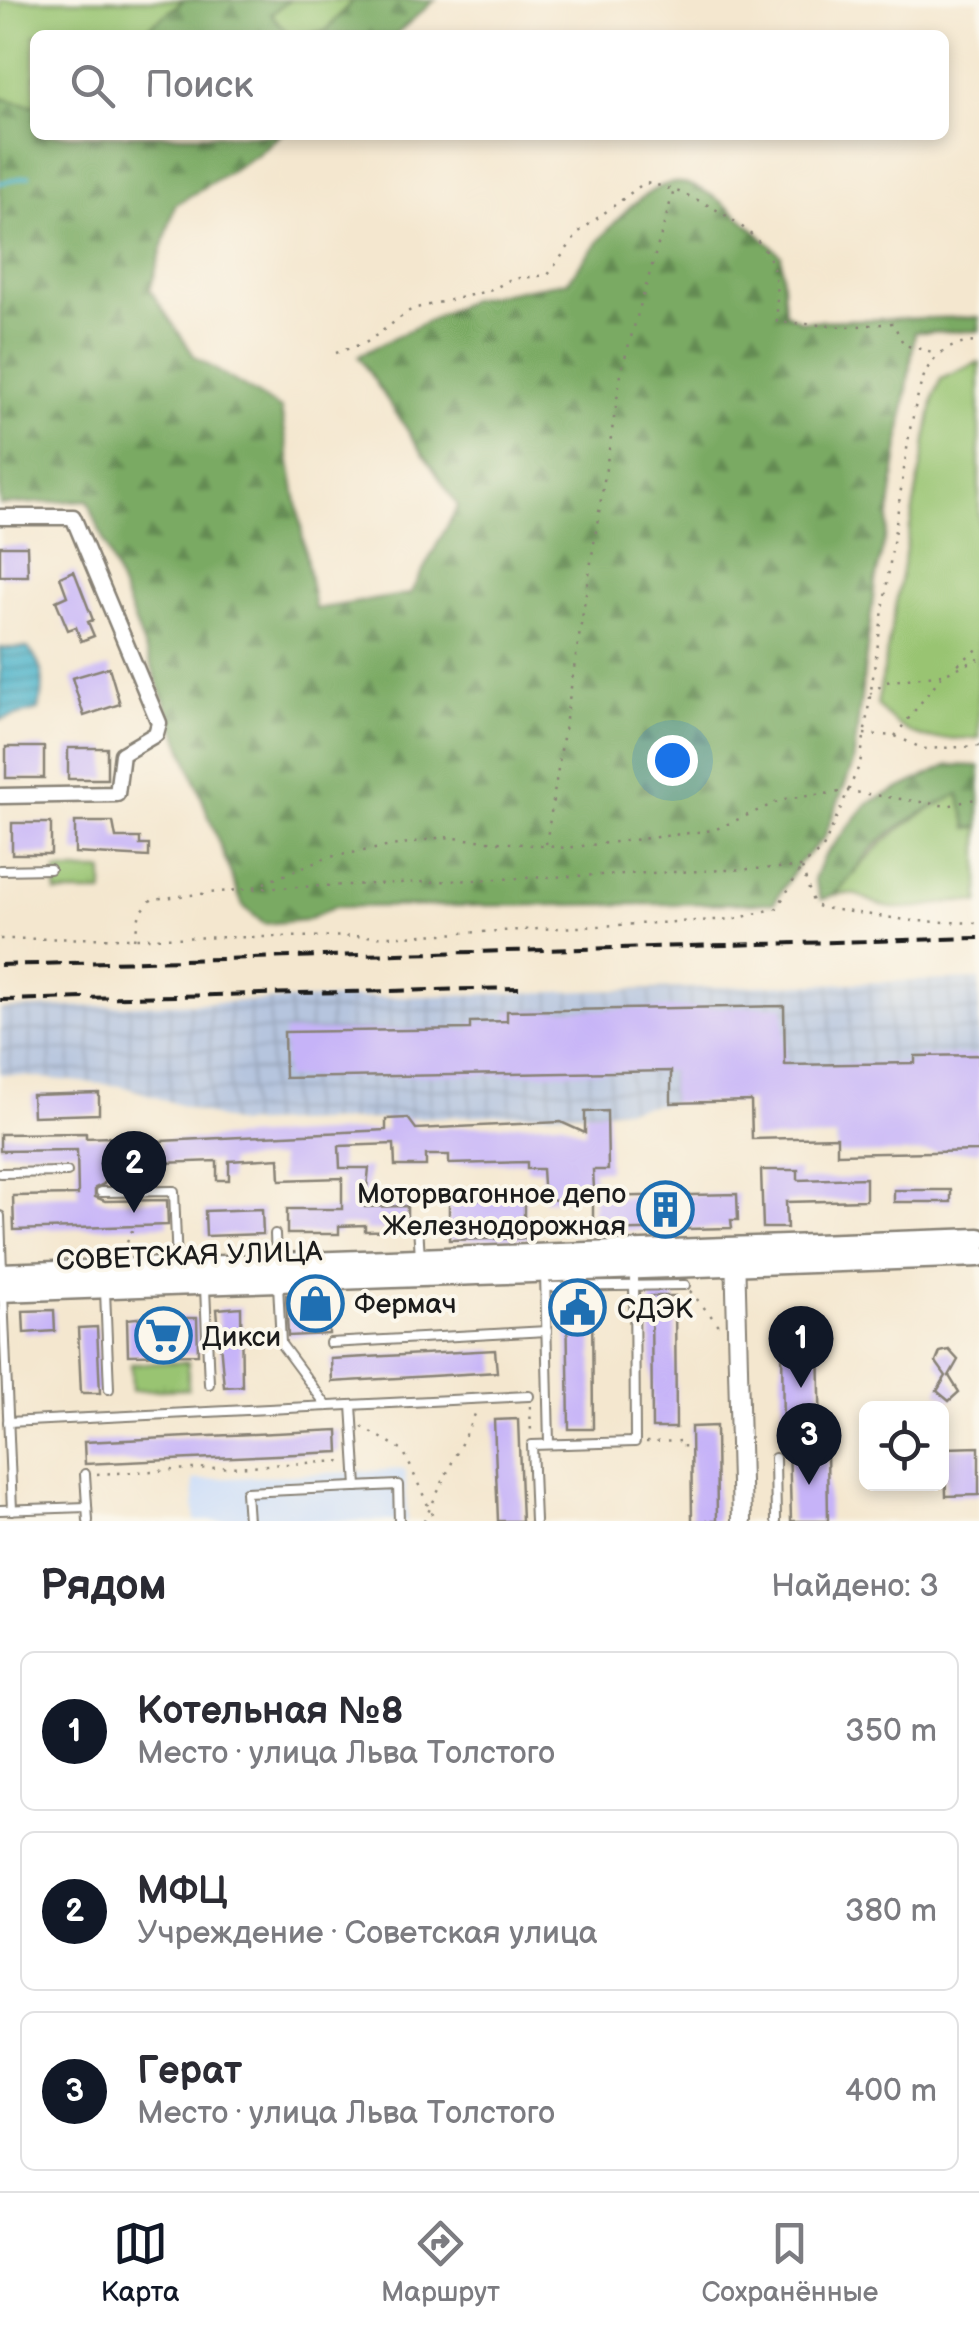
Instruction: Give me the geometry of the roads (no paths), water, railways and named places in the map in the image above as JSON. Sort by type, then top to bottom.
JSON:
[{"type":"main road","name":"СОВЕТСКАЯ УЛИЦА","points":[[1,1282],[177,1266],[545,1278],[634,1275],[735,1252],[979,1238]]},
{"type":"main road","name":"СОВЕТСКАЯ УЛИЦА","points":[[1,1282],[105,1286],[205,1282],[420,1256],[735,1252],[979,1256]]},
{"type":"street","points":[[0,517],[73,518],[159,723],[156,734],[122,754],[118,794],[0,796]]},
{"type":"street","points":[[735,1252],[742,1521]]},
{"type":"lane","points":[[0,870],[50,869]]},
{"type":"lane","points":[[0,1173],[67,1172]]},
{"type":"lane","points":[[101,1192],[174,1191],[177,1266]]},
{"type":"lane","points":[[0,1216],[12,1510]]},
{"type":"lane","points":[[418,1225],[420,1256]]},
{"type":"lane","points":[[275,1234],[280,1344],[327,1406]]},
{"type":"lane","points":[[536,1521],[532,1445],[635,1442],[634,1275],[686,1284]]},
{"type":"lane","points":[[545,1278],[550,1444]]},
{"type":"lane","points":[[205,1282],[209,1384]]},
{"type":"lane","points":[[105,1286],[109,1389]]},
{"type":"lane","points":[[330,1343],[546,1331]]},
{"type":"lane","points":[[8,1422],[530,1396]]},
{"type":"lane","points":[[352,1404],[357,1487]]},
{"type":"lane","points":[[775,1458],[776,1521]]},
{"type":"lane","points":[[85,1474],[88,1521]]},
{"type":"lane","points":[[248,1521],[246,1492],[398,1485],[399,1521]]},
{"type":"lane","points":[[0,1510],[87,1507]]},
{"type":"water","points":[[0,648],[28,648],[34,655],[42,678],[38,710],[0,720]]},
{"type":"waterway","points":[[0,183],[29,176]]},
{"type":"railway","points":[[0,965],[979,938]]},
{"type":"railway","points":[[0,1000],[519,988]]},
{"type":"place","name":"Моторвагонное депо Железнодорожная","points":[[665,1209]]},
{"type":"place","name":"МФЦ","points":[[134,1213]]},
{"type":"place","name":"Фермач","points":[[315,1303]]},
{"type":"place","name":"СДЭК","points":[[578,1308]]},
{"type":"place","name":"Дикси","points":[[163,1336]]},
{"type":"place","name":"Котельная №8","points":[[801,1388]]},
{"type":"place","name":"Герат","points":[[809,1485]]}]
